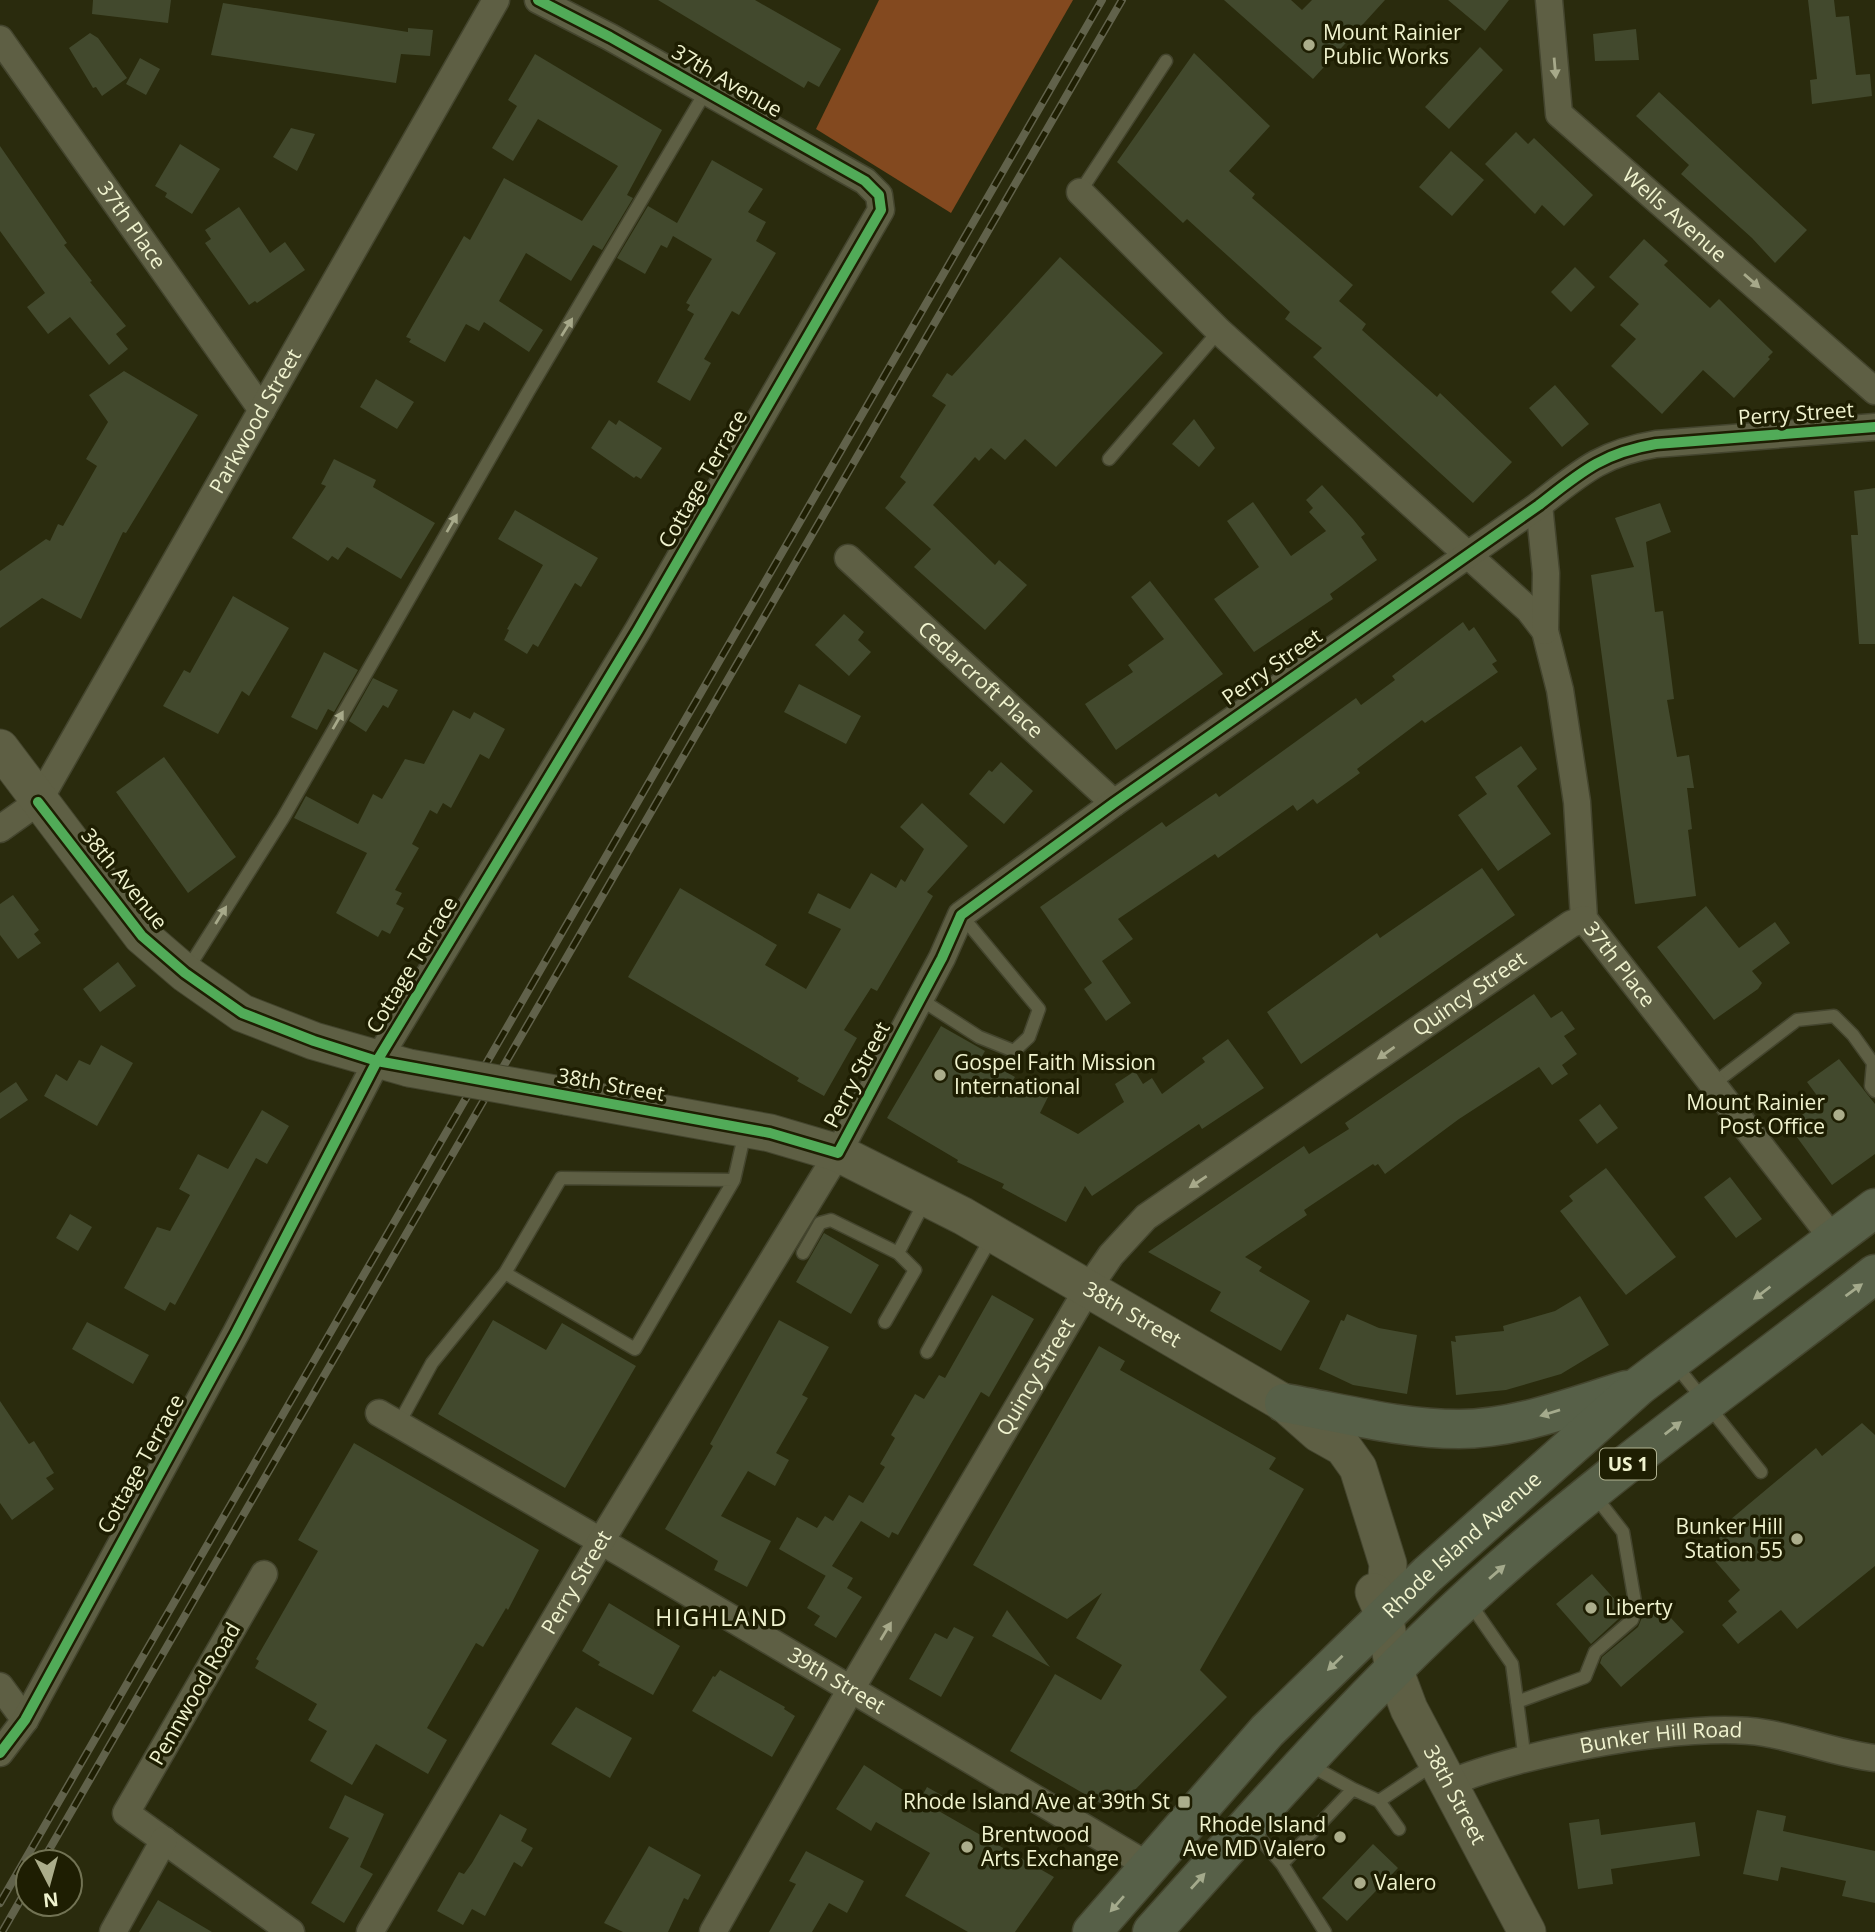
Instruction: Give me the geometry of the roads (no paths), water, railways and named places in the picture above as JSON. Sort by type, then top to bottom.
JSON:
[{"type":"main road","name":"38th Avenue","points":[[0,748],[38,802],[142,936],[185,973],[242,1013],[314,1041],[393,1065]]},
{"type":"main road","name":"38th Street","points":[[393,1065],[746,1129],[838,1153],[993,1234],[1087,1290],[1186,1343],[1284,1402],[1318,1433],[1343,1447],[1358,1468],[1388,1564],[1384,1615],[1394,1669],[1409,1709],[1527,1932]]},
{"type":"main road","name":"Rhode Island Avenue","points":[[1092,1932],[1267,1731],[1384,1615],[1639,1386],[1875,1208]]},
{"type":"main road","name":"Rhode Island Avenue","points":[[1152,1932],[1305,1762],[1394,1669],[1467,1599],[1592,1492],[1875,1275]]},
{"type":"main road","points":[[1284,1402],[1409,1427],[1462,1429],[1536,1417],[1639,1386]]},
{"type":"street","name":"Parkwood Street","points":[[0,829],[38,802],[496,0]]},
{"type":"street","name":"37th Avenue","points":[[538,0],[865,181],[879,195],[881,210]]},
{"type":"street","name":"Wells Avenue","points":[[1549,0],[1559,114],[1875,391]]},
{"type":"street","name":"37th Place","points":[[0,39],[262,410]]},
{"type":"street","name":"37th Place","points":[[1080,192],[1219,331],[1529,610],[1545,631]]},
{"type":"street","name":"Cottage Terrace","points":[[0,1753],[25,1720],[236,1333],[393,1065],[638,630],[881,210]]},
{"type":"street","name":"Perry Street","points":[[370,1932],[601,1541],[838,1153],[920,999],[961,915],[1114,803],[1539,505],[1591,464],[1624,449],[1875,428]]},
{"type":"street","name":"37th Place","points":[[1539,505],[1546,573],[1545,631],[1560,690],[1577,802],[1584,919],[1833,1239]]},
{"type":"street","name":"Cedarcroft Place","points":[[848,558],[1114,803]]},
{"type":"street","name":"Quincy Street","points":[[713,1932],[852,1689],[1087,1290],[1111,1255],[1146,1217],[1571,924],[1584,919]]},
{"type":"street","name":"39th Street","points":[[388,1419],[601,1541],[1149,1866]]},
{"type":"street","name":"Pennwood Road","points":[[164,1840],[126,1813],[264,1574]]},
{"type":"street","points":[[0,1685],[25,1720]]},
{"type":"street","name":"Bunker Hill Road","points":[[1444,1772],[1484,1769],[1648,1737],[1713,1731],[1764,1732],[1875,1758]]},
{"type":"street","points":[[113,1932],[164,1840],[291,1932]]},
{"type":"lane","points":[[1080,192],[1166,61]]},
{"type":"lane","points":[[185,973],[283,818],[528,391],[603,269],[706,91]]},
{"type":"lane","points":[[1109,459],[1219,331]]},
{"type":"lane","points":[[920,999],[979,1037],[1014,1051],[1029,1037],[1039,1009],[961,915]]},
{"type":"lane","points":[[1712,1085],[1797,1020],[1834,1016],[1853,1035],[1873,1063],[1871,1086],[1875,1091]]},
{"type":"lane","points":[[505,1273],[635,1349],[734,1180],[746,1129]]},
{"type":"lane","points":[[388,1419],[505,1273],[561,1178],[734,1180]]},
{"type":"lane","points":[[898,1253],[926,1198]]},
{"type":"lane","points":[[803,1253],[820,1223],[831,1220],[898,1253],[915,1270],[885,1322]]},
{"type":"lane","points":[[927,1352],[993,1234]]},
{"type":"lane","points":[[1672,1361],[1761,1472]]},
{"type":"lane","points":[[1517,1702],[1585,1677],[1595,1652],[1632,1620],[1636,1608],[1623,1532],[1592,1492]]},
{"type":"lane","points":[[1467,1599],[1512,1664],[1525,1760]]},
{"type":"lane","points":[[1305,1762],[1379,1801],[1399,1829]]},
{"type":"lane","points":[[1379,1801],[1444,1772]]},
{"type":"lane","points":[[1282,1864],[1353,1789]]},
{"type":"lane","points":[[1248,1825],[1282,1864],[1325,1932]]},
{"type":"railway","points":[[0,1903],[1102,0]]},
{"type":"railway","points":[[50,1848],[1122,0]]},
{"type":"railway","points":[[2,1932],[14,1911]]},
{"type":"place","name":"Mount Rainier Public Works","points":[[1309,45]]},
{"type":"place","name":"Gospel Faith Mission International","points":[[940,1075]]},
{"type":"place","name":"Mount Rainier Post Office","points":[[1839,1115]]},
{"type":"place","name":"Bunker Hill Station 55","points":[[1797,1539]]},
{"type":"place","name":"Liberty","points":[[1591,1608]]},
{"type":"place","name":"Rhode Island Ave at 39th St","points":[[1184,1802]]},
{"type":"place","name":"Rhode Island Ave MD Valero","points":[[1340,1837]]},
{"type":"place","name":"Brentwood Arts Exchange","points":[[967,1847]]},
{"type":"place","name":"Valero","points":[[1360,1883]]},
{"type":"district","name":"HIGHLAND","points":[[722,1618]]}]
